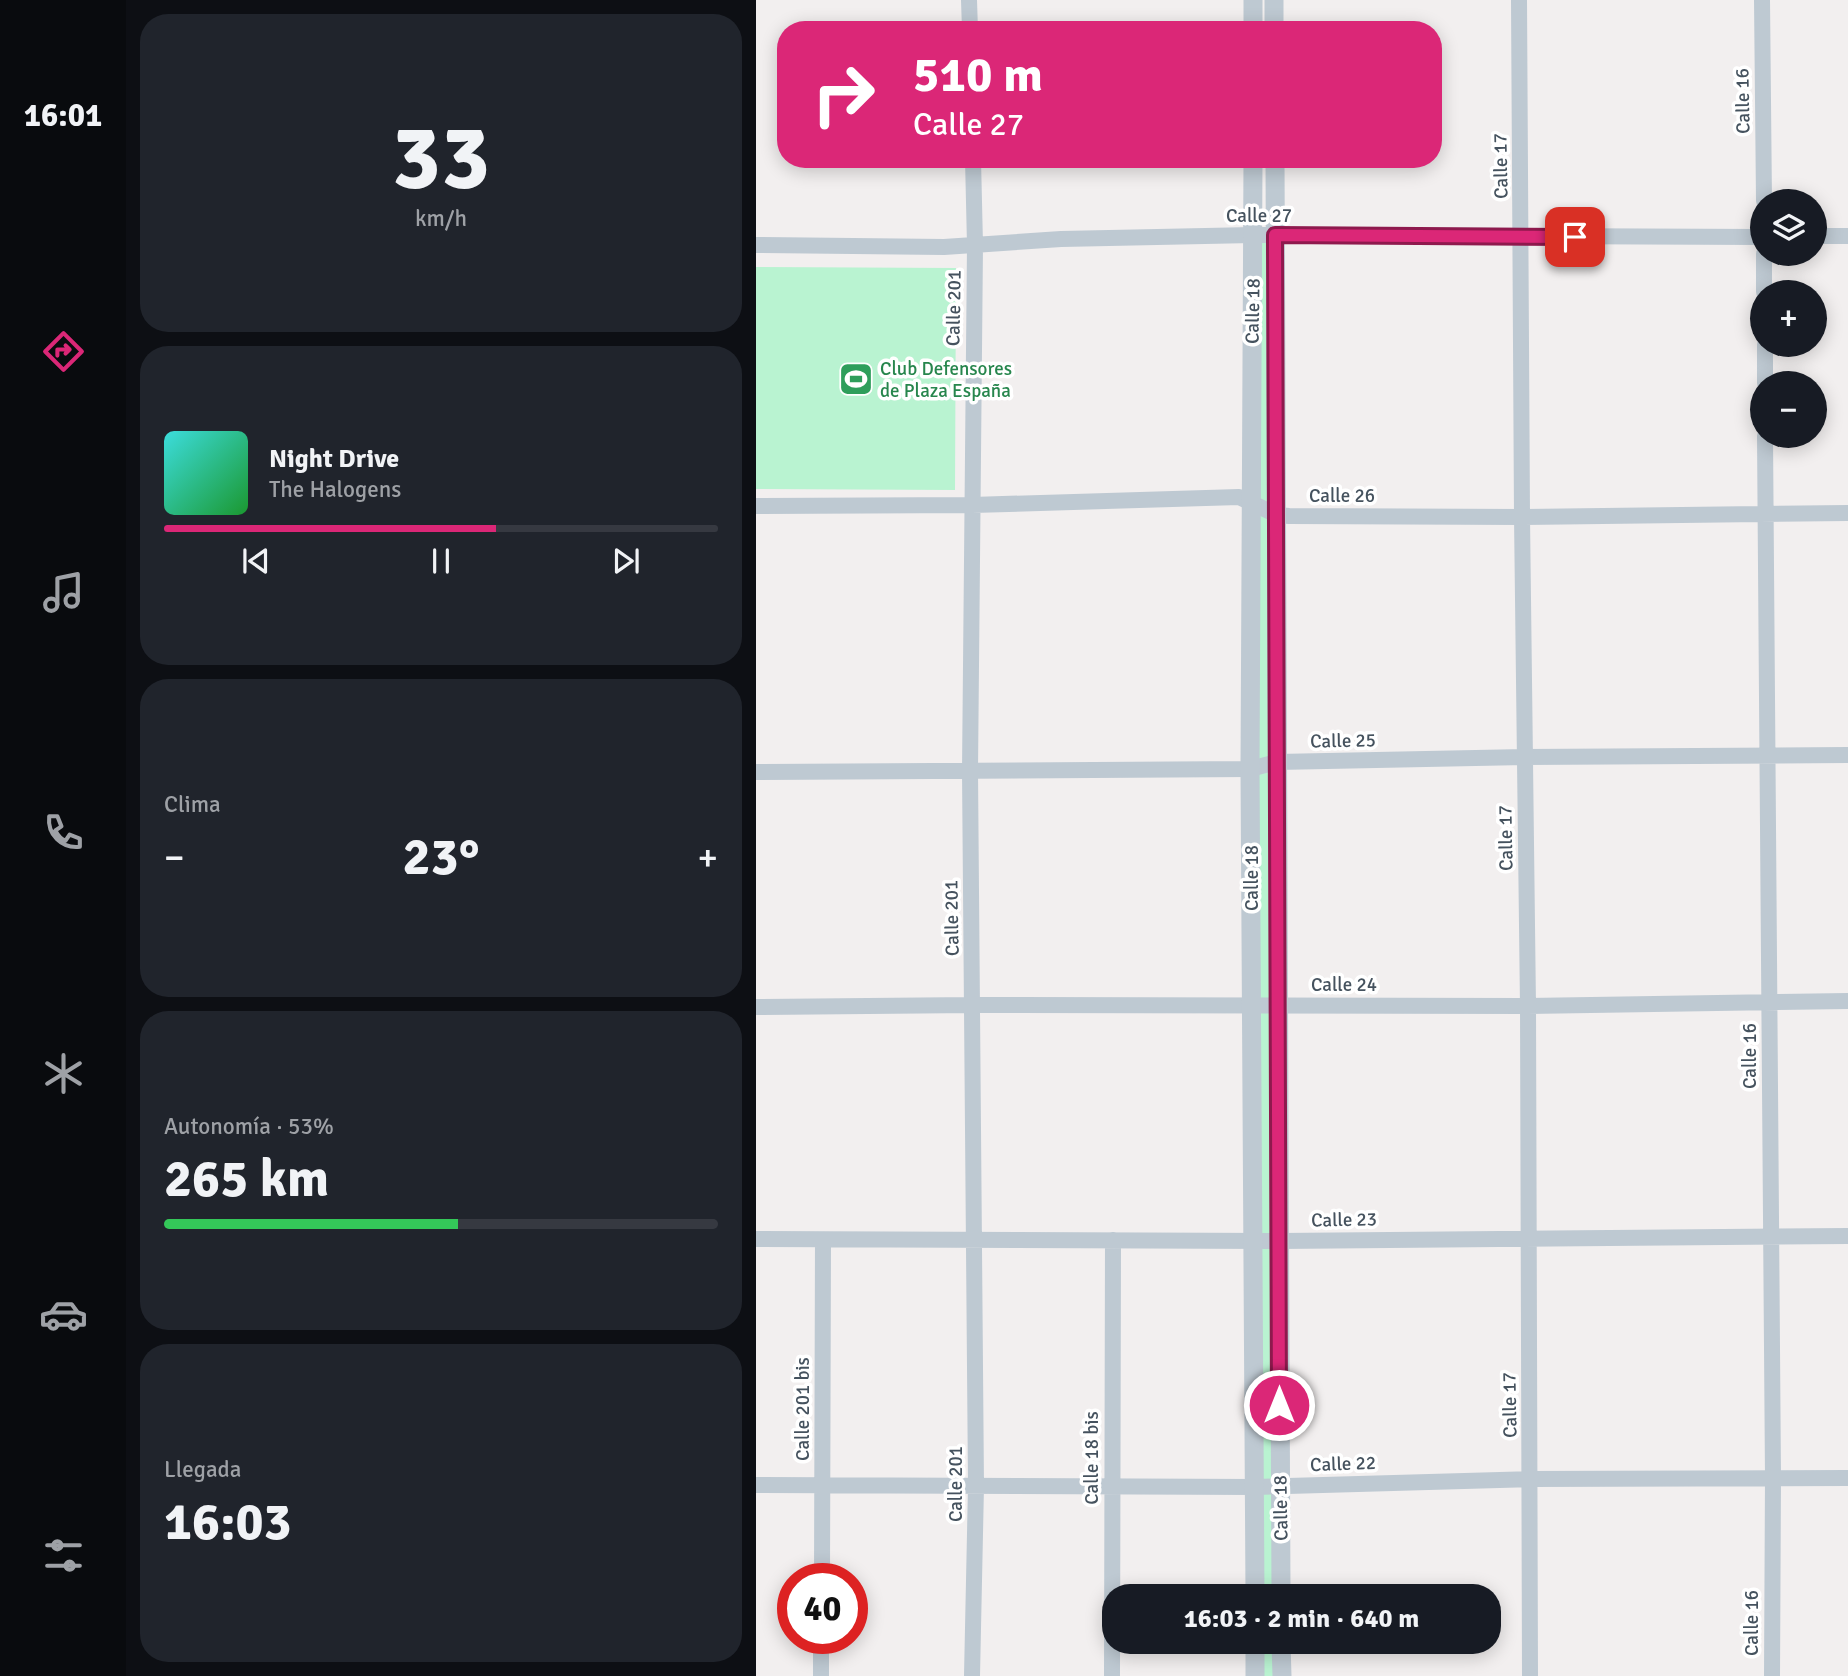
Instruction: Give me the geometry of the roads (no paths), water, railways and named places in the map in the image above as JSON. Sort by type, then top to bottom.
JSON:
[{"type":"street","points":[[969,0],[970,21]]},
{"type":"street","points":[[1253,0],[1253,21]]},
{"type":"street","points":[[1273,0],[1274,21]]},
{"type":"street","name":"Calle 17","points":[[1519,0],[1528,1006],[1530,1676]]},
{"type":"street","name":"Calle 16","points":[[1762,0],[1764,189]]},
{"type":"street","name":"Calle 201","points":[[972,1676],[976,1486],[970,771],[975,245],[973,168]]},
{"type":"street","name":"Calle 18","points":[[1253,168],[1250,769],[1255,1584]]},
{"type":"street","name":"Calle 18","points":[[1275,168],[1281,1584]]},
{"type":"street","name":"Calle 27","points":[[756,246],[944,247],[1061,240],[1253,235],[1750,237]]},
{"type":"street","points":[[1827,236],[1848,236]]},
{"type":"street","name":"Calle 16","points":[[1765,448],[1769,755],[1772,1676]]},
{"type":"street","name":"Calle 26","points":[[756,506],[972,505],[1239,497],[1277,515],[1522,517],[1848,513]]},
{"type":"street","name":"Calle 25","points":[[756,772],[1250,769],[1277,762],[1848,755]]},
{"type":"street","name":"Calle 24","points":[[756,1007],[1528,1006],[1848,1001]]},
{"type":"street","name":"Calle 23","points":[[756,1239],[1280,1241],[1848,1236]]},
{"type":"street","name":"Calle 201 bis","points":[[822,1563],[823,1240]]},
{"type":"street","name":"Calle 18 bis","points":[[1112,1676],[1113,1240]]},
{"type":"street","name":"Calle 22","points":[[756,1485],[1255,1487],[1531,1479],[1848,1478]]},
{"type":"street","points":[[821,1654],[821,1676]]},
{"type":"street","points":[[1255,1654],[1255,1676]]},
{"type":"street","points":[[1281,1654],[1282,1676]]},
{"type":"place","name":"Club Defensores de Plaza España","points":[[856,379]]}]
